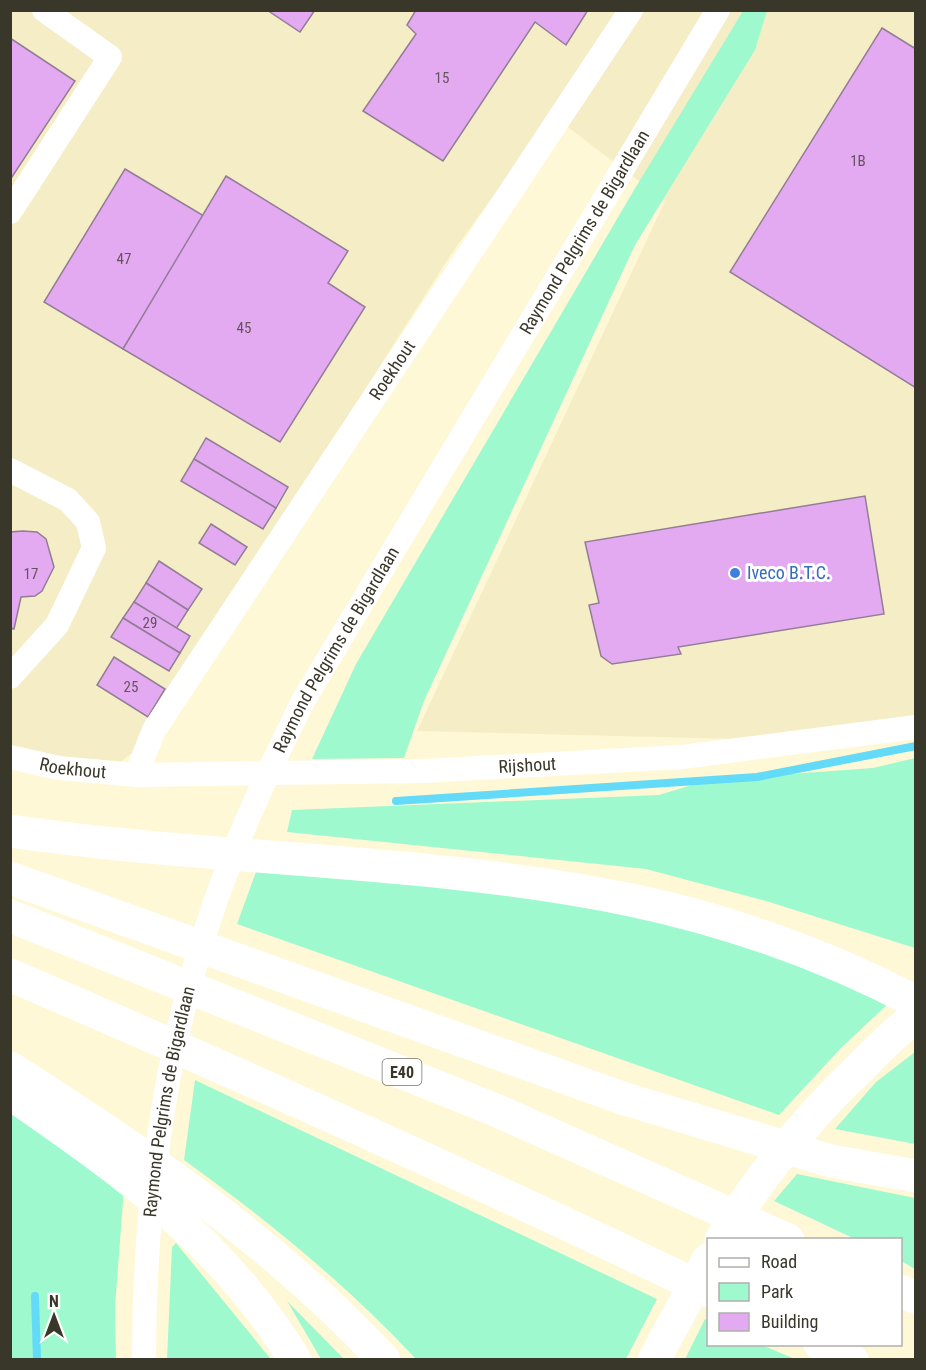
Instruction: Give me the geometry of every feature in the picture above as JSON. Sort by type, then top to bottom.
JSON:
[{"type":"highway","points":[[10,831],[92,843],[394,868],[557,887],[631,900],[739,928],[819,956],[915,1002]]},
{"type":"highway","points":[[10,878],[622,1098],[831,1161],[915,1176]]},
{"type":"highway","name":"E40","points":[[10,916],[493,1109],[786,1238]]},
{"type":"highway","points":[[10,975],[242,1074],[451,1169],[707,1291]]},
{"type":"highway","points":[[722,1238],[769,1169],[843,1084],[915,1017]]},
{"type":"highway","points":[[10,1068],[115,1135],[251,1236],[351,1325],[384,1359]]},
{"type":"highway","points":[[10,1094],[170,1210],[254,1299],[295,1359]]},
{"type":"highway","points":[[654,1359],[707,1262]]},
{"type":"highway","points":[[824,1346],[852,1359]]},
{"type":"street","points":[[10,212],[110,57],[44,10]]},
{"type":"street","name":"Roekhout","points":[[10,757],[59,768],[136,775],[154,730],[631,10]]},
{"type":"street","name":"Raymond Pelgrims de Bigardlaan","points":[[144,1359],[144,1297],[156,1148],[166,1092],[197,962],[230,862],[303,701],[718,10]]},
{"type":"street","points":[[10,470],[68,500],[88,522],[94,548],[57,625],[10,677]]},
{"type":"street","name":"Rijshout","points":[[136,775],[424,771],[682,757],[915,727]]},
{"type":"shaded area","points":[[10,11],[915,11],[915,715],[771,740],[417,731],[665,201],[552,115],[452,253],[134,751],[116,766],[11,748]]},
{"type":"green space","points":[[743,11],[767,11],[755,50],[635,245],[424,701],[404,758],[312,759],[356,664],[634,190]]},
{"type":"green space","points":[[915,758],[915,948],[766,901],[646,869],[287,832],[292,810],[659,795],[708,780],[873,768]]},
{"type":"green space","points":[[257,869],[504,894],[626,913],[687,926],[765,949],[890,1002],[841,1048],[779,1115],[237,924]]},
{"type":"green space","points":[[915,1052],[915,1144],[835,1129],[876,1082]]},
{"type":"green space","points":[[195,1080],[657,1299],[626,1359],[416,1359],[362,1305],[305,1254],[184,1160]]},
{"type":"green space","points":[[10,1113],[124,1188],[115,1307],[116,1359],[11,1359]]},
{"type":"green space","points":[[797,1174],[915,1198],[915,1269],[902,1262],[902,1238],[853,1238],[774,1201]]},
{"type":"green space","points":[[176,1243],[271,1359],[167,1359],[172,1247]]},
{"type":"green space","points":[[287,1301],[344,1359],[321,1359]]},
{"type":"green space","points":[[705,1319],[707,1320],[707,1346],[764,1346],[795,1359],[685,1359]]},
{"type":"building","points":[[267,10],[315,10],[300,32]]},
{"type":"building","points":[[416,10],[588,10],[566,45],[535,22],[443,161],[363,111],[416,34],[407,25]]},
{"type":"building","points":[[882,28],[916,49],[916,388],[730,272]]},
{"type":"building","points":[[10,38],[75,81],[10,180]]},
{"type":"building","points":[[125,169],[204,216],[123,349],[44,302]]},
{"type":"building","points":[[226,176],[348,251],[328,283],[365,307],[280,442],[123,349]]},
{"type":"building","points":[[206,438],[288,487],[276,508],[194,459]]},
{"type":"building","points":[[194,459],[276,508],[263,529],[181,481]]},
{"type":"building","name":"Iveco B.T.C.","points":[[865,496],[884,614],[678,647],[681,654],[612,664],[601,656],[589,605],[599,603],[585,542]]},
{"type":"building","points":[[211,524],[247,547],[235,565],[199,543]]},
{"type":"building","points":[[10,532],[37,532],[46,539],[54,567],[42,591],[35,596],[21,597],[14,629],[10,628]]},
{"type":"building","points":[[159,561],[202,589],[188,610],[146,583]]},
{"type":"building","points":[[146,583],[188,610],[176,629],[134,602]]},
{"type":"building","points":[[134,602],[190,636],[180,653],[123,618]]},
{"type":"building","points":[[123,618],[180,653],[169,671],[111,637]]},
{"type":"building","points":[[114,657],[165,689],[148,717],[97,685]]},
{"type":"waterway","points":[[396,801],[757,777],[916,746]]},
{"type":"waterway","points":[[35,1296],[37,1360]]},
{"type":"place","name":"Iveco B.T.C.","points":[[735,573]]}]
